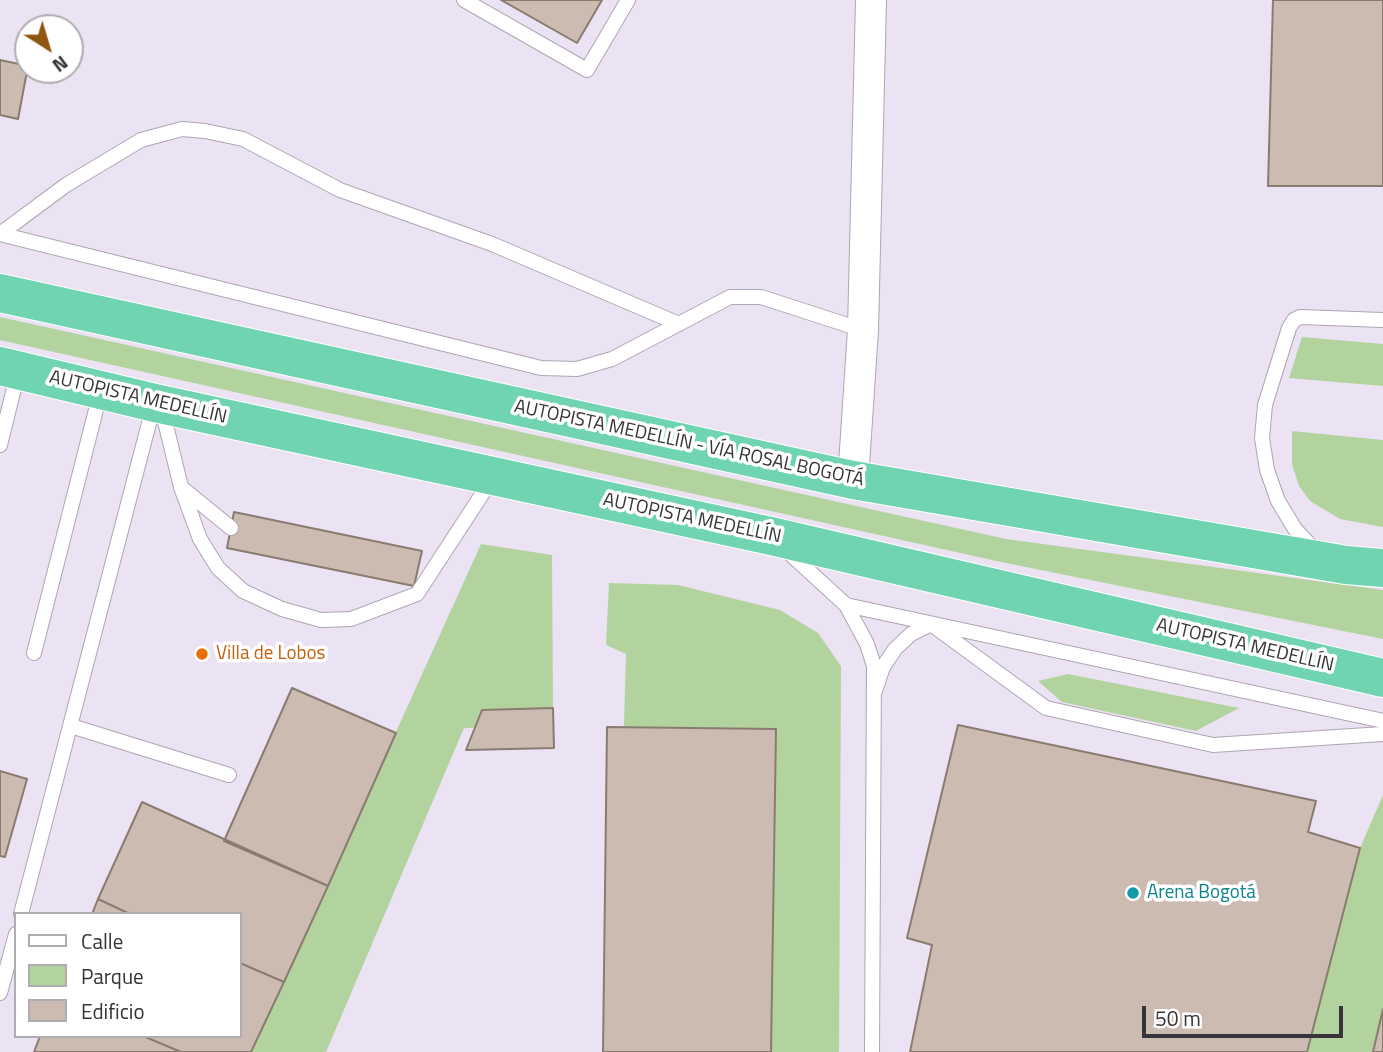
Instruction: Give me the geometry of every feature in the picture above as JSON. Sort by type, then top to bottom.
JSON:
[{"type":"highway","name":"AUTOPISTA MEDELLÍN - VÍA ROSAL BOGOTÁ","points":[[0,293],[853,480],[1365,567]]},
{"type":"highway","name":"AUTOPISTA MEDELLÍN","points":[[9,368],[771,536],[1383,678]]},
{"type":"street","points":[[853,480],[863,330],[871,0]]},
{"type":"lane","points":[[464,0],[587,70],[628,0]]},
{"type":"lane","points":[[0,234],[66,185],[141,140],[182,129],[205,131],[243,139],[340,190],[492,244],[679,324]]},
{"type":"lane","points":[[0,234],[541,368],[577,369],[612,359],[730,296],[761,297],[863,330]]},
{"type":"lane","points":[[1365,567],[1318,552],[1295,529],[1278,501],[1266,470],[1262,438],[1265,405],[1289,328],[1294,320],[1300,317],[1383,320]]},
{"type":"lane","points":[[0,445],[9,368]]},
{"type":"lane","points":[[34,653],[101,389]]},
{"type":"lane","points":[[158,403],[181,487],[200,539],[218,568],[243,591],[282,609],[321,620],[351,620],[417,594],[439,564],[493,476]]},
{"type":"lane","points":[[22,912],[158,403]]},
{"type":"lane","points":[[181,487],[231,528]]},
{"type":"lane","points":[[771,536],[846,605],[871,654],[875,691],[872,1052]]},
{"type":"lane","points":[[418,569],[439,564]]},
{"type":"lane","points":[[846,605],[1383,721]]},
{"type":"lane","points":[[875,691],[883,667],[895,649],[911,634],[931,624]]},
{"type":"lane","points":[[931,624],[1046,708],[1213,745],[1383,734]]},
{"type":"lane","points":[[71,726],[229,775]]},
{"type":"lane","points":[[0,993],[14,941]]},
{"type":"green space","points":[[0,317],[1006,539],[1383,590],[1383,639],[1001,562],[0,340]]},
{"type":"green space","points":[[1302,337],[1383,344],[1383,386],[1289,378]]},
{"type":"green space","points":[[1292,431],[1383,440],[1383,527],[1340,519],[1310,501],[1299,486],[1292,464]]},
{"type":"green space","points":[[481,544],[552,555],[553,708],[482,710],[474,728],[464,728],[326,1052],[251,1052]]},
{"type":"green space","points":[[609,583],[678,585],[780,610],[818,633],[841,666],[839,1052],[771,1052],[624,727],[626,654],[606,645]]},
{"type":"green space","points":[[1068,674],[1239,708],[1196,731],[1062,702],[1038,681]]},
{"type":"green space","points":[[1383,795],[1383,1009],[1373,1052],[1307,1052],[1360,848]]},
{"type":"building","points":[[501,0],[602,0],[577,43]]},
{"type":"building","points":[[1273,0],[1383,0],[1383,186],[1268,186]]},
{"type":"building","points":[[0,60],[14,63],[14,84],[25,84],[18,119],[0,115]]},
{"type":"building","points":[[234,512],[422,551],[414,586],[227,548]]},
{"type":"building","points":[[292,688],[396,733],[328,886],[224,841]]},
{"type":"building","points":[[553,708],[554,748],[466,750],[482,710]]},
{"type":"building","name":"Arena Bogotá","points":[[958,725],[1316,801],[1308,832],[1360,848],[1307,1052],[910,1052],[932,945],[907,938]]},
{"type":"building","points":[[607,727],[776,729],[771,1052],[603,1052]]},
{"type":"building","points":[[0,771],[27,779],[5,857],[0,856]]},
{"type":"building","points":[[142,802],[328,886],[284,982],[242,964],[242,912],[126,912],[98,899]]},
{"type":"building","points":[[98,899],[126,912],[93,912]]},
{"type":"building","points":[[242,964],[284,982],[251,1052],[181,1052],[148,1038],[242,1038]]},
{"type":"building","points":[[1383,1009],[1383,1052],[1373,1052]]},
{"type":"building","points":[[39,1038],[148,1038],[181,1052],[34,1052]]},
{"type":"place","name":"Villa de Lobos","points":[[202,654]]},
{"type":"place","name":"Arena Bogotá","points":[[1133,893]]}]
